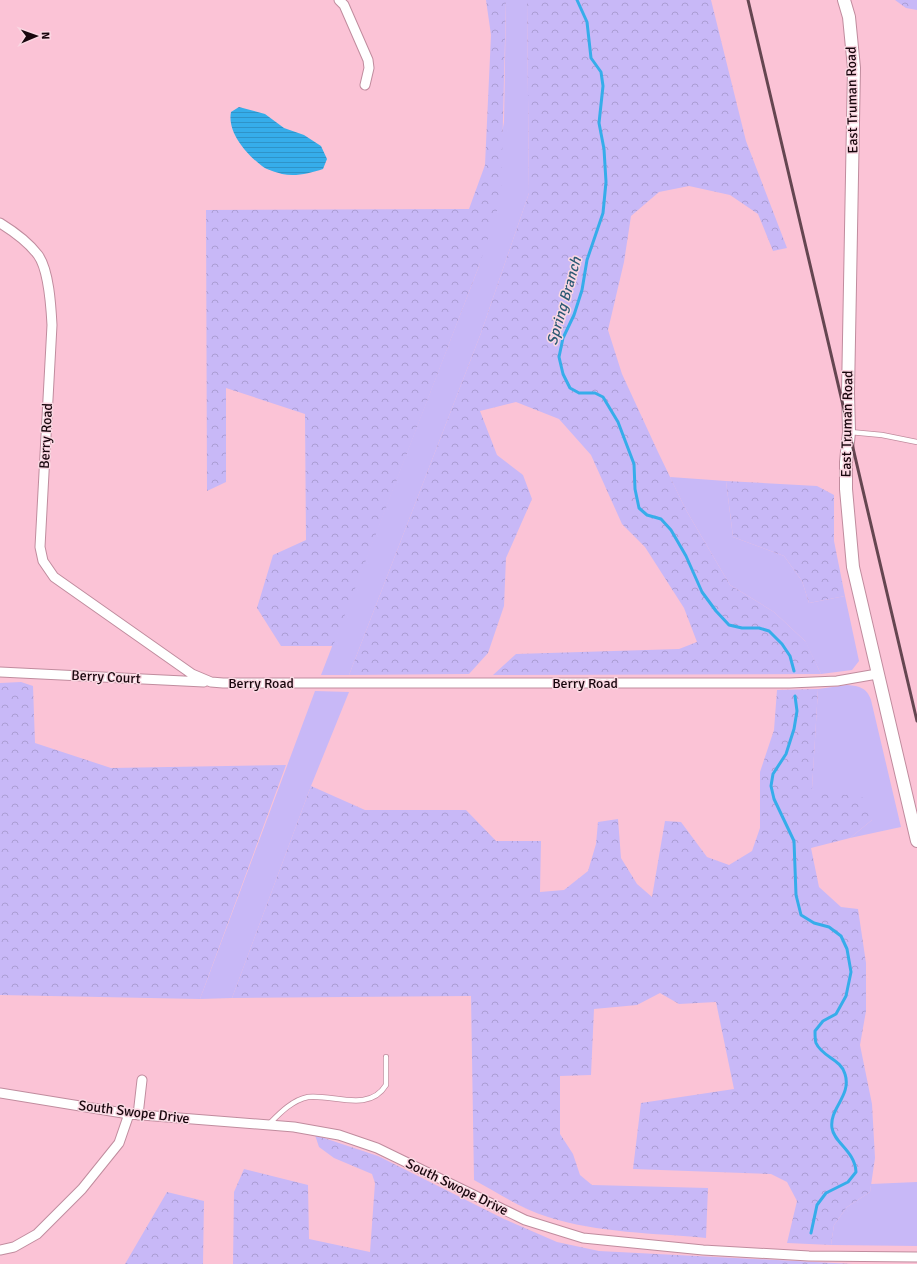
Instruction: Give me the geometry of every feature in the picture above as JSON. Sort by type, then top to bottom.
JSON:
[{"type":"main road","name":"East Truman Road","points":[[844,0],[849,17],[854,68],[848,385],[849,432],[846,462],[846,489],[853,567],[917,841]]},
{"type":"street","points":[[340,0],[344,5],[368,60],[369,68],[364,85]]},
{"type":"street","name":"Berry Road","points":[[0,223],[11,230],[39,256],[50,288],[52,325],[40,547],[43,561],[54,577],[192,674],[211,682],[790,683],[837,681],[877,674]]},
{"type":"street","name":"Berry Court","points":[[0,672],[211,682]]},
{"type":"street","points":[[0,1250],[14,1247],[37,1234],[82,1189],[119,1143],[133,1115],[142,1080]]},
{"type":"street","name":"South Swope Drive","points":[[0,1093],[133,1115],[294,1127],[339,1135],[377,1148],[525,1220],[583,1238],[703,1250],[809,1256],[917,1257]]},
{"type":"lane","points":[[849,432],[882,435],[917,442]]},
{"type":"lane","points":[[268,1125],[281,1112],[299,1100],[309,1097],[353,1101],[367,1099],[377,1094],[386,1085],[386,1057]]},
{"type":"green space","points":[[486,0],[506,0],[501,198],[479,266],[333,646],[281,646],[257,608],[273,555],[306,540],[305,414],[226,388],[226,482],[207,491],[206,210],[469,209],[485,165],[491,35]]},
{"type":"green space","points":[[506,0],[527,0],[529,193],[481,333],[349,675],[321,675],[479,266],[504,122]]},
{"type":"green space","points":[[527,0],[711,0],[746,141],[787,248],[773,251],[758,214],[730,195],[689,186],[659,192],[631,216],[624,262],[608,330],[622,374],[658,452],[686,510],[730,585],[774,612],[806,642],[821,674],[493,675],[516,654],[679,649],[697,642],[684,608],[645,547],[622,524],[591,455],[559,419],[516,402],[480,411],[497,455],[523,475],[532,499],[506,558],[504,606],[488,653],[469,674],[349,675],[481,333],[529,193]]},
{"type":"green space","points":[[895,0],[917,0],[917,10],[906,8]]},
{"type":"green space","points":[[670,477],[726,481],[733,537],[784,556],[802,581],[809,603],[845,596],[859,661],[852,670],[821,674],[805,641],[774,612],[730,585],[686,510]]},
{"type":"green space","points":[[726,481],[817,486],[834,495],[834,541],[845,596],[809,603],[802,581],[784,556],[733,537]]},
{"type":"green space","points":[[21,682],[33,686],[35,743],[111,768],[286,765],[200,999],[0,995],[0,683]]},
{"type":"green space","points":[[847,685],[862,688],[871,700],[901,827],[850,838],[872,820],[812,789],[818,689]]},
{"type":"green space","points":[[818,689],[812,789],[865,798],[872,820],[850,838],[811,848],[819,887],[841,907],[858,909],[866,963],[866,1011],[860,1045],[872,1104],[875,1158],[870,1192],[847,1207],[834,1225],[831,1245],[787,1243],[797,1201],[787,1182],[771,1174],[633,1169],[641,1103],[734,1089],[716,1002],[679,1004],[660,993],[637,1005],[594,1009],[591,1075],[560,1076],[560,1134],[573,1154],[580,1175],[592,1185],[708,1188],[706,1238],[626,1232],[567,1222],[529,1210],[474,1180],[471,996],[232,998],[311,786],[365,810],[466,810],[496,841],[541,841],[540,892],[564,890],[588,871],[596,844],[598,822],[618,819],[621,858],[637,884],[652,897],[665,821],[681,822],[707,857],[729,865],[752,851],[760,828],[760,772],[774,730],[777,690]]},
{"type":"green space","points":[[315,691],[349,692],[311,786],[232,998],[200,999]]},
{"type":"green space","points":[[315,1135],[378,1156],[504,1219],[557,1242],[599,1251],[853,1264],[233,1264],[234,1192],[244,1169],[308,1185],[309,1239],[370,1252],[375,1183],[372,1174],[334,1158],[319,1147]]},
{"type":"green space","points":[[917,1182],[917,1246],[831,1245],[834,1225],[847,1207],[870,1192],[871,1184]]},
{"type":"green space","points":[[167,1192],[204,1201],[203,1264],[125,1264]]},
{"type":"water","points":[[239,107],[265,114],[284,128],[304,135],[321,146],[327,159],[323,169],[303,174],[287,175],[266,169],[244,149],[235,135],[232,127],[231,112]]},
{"type":"waterway","name":"Spring Branch","points":[[577,0],[587,22],[591,58],[601,72],[603,86],[599,123],[604,149],[606,182],[603,213],[587,260],[582,290],[574,315],[563,338],[559,357],[563,374],[570,388],[579,393],[595,393],[603,397],[618,422],[634,464],[635,489],[639,508],[647,515],[661,519],[671,530],[686,556],[702,592],[716,611],[729,625],[742,628],[759,628],[769,631],[782,644],[790,656],[794,671]]},
{"type":"waterway","name":"Spring Branch","points":[[795,696],[797,711],[794,729],[786,754],[773,774],[771,786],[774,799],[794,841],[796,895],[801,915],[814,923],[829,927],[841,936],[847,949],[851,972],[846,996],[836,1014],[823,1021],[815,1031],[815,1036],[816,1043],[822,1052],[836,1061],[843,1069],[845,1074],[846,1089],[834,1114],[832,1128],[836,1138],[852,1158],[856,1172],[848,1182],[826,1193],[817,1205],[811,1233]]},
{"type":"railway","points":[[748,0],[917,721]]}]
